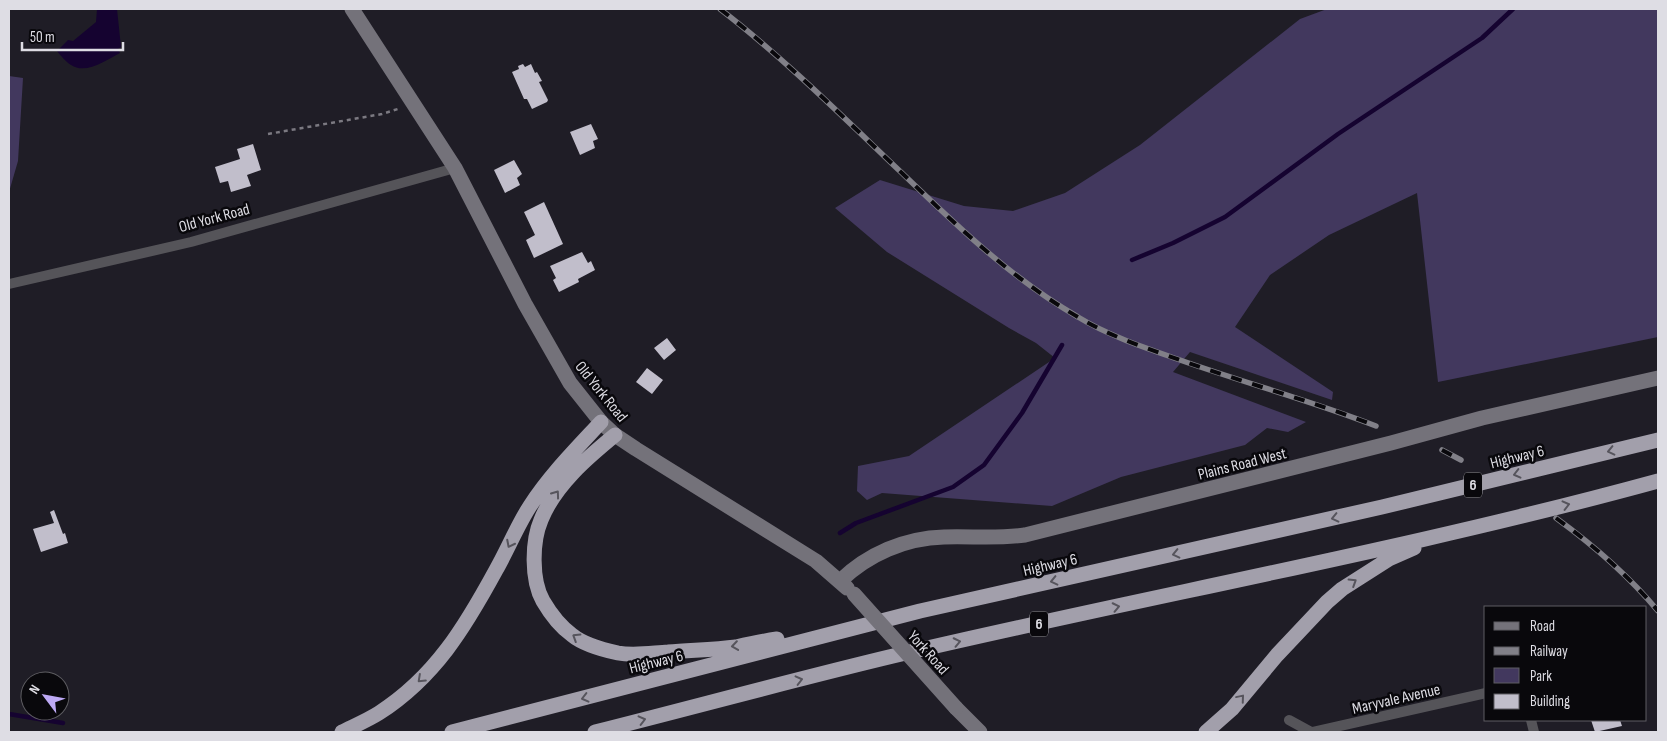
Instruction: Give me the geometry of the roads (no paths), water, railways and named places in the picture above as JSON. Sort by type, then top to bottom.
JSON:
[{"type":"highway","points":[[342,732],[378,713],[406,694],[448,650],[469,619],[528,508],[551,476],[601,422]]},
{"type":"highway","points":[[615,435],[563,484],[544,513],[535,540],[534,560],[542,600],[573,636],[595,646],[619,653],[637,654],[694,650],[734,647],[920,611]]},
{"type":"highway","name":"Highway 6","points":[[452,732],[920,611],[1382,507],[1658,440]]},
{"type":"highway","name":"6","points":[[595,732],[893,656],[1441,535],[1658,481]]},
{"type":"highway","points":[[1206,732],[1232,709],[1277,655],[1327,602],[1342,589],[1389,559],[1441,535]]},
{"type":"main road","name":"Old York Road","points":[[352,9],[455,168],[525,304],[570,383],[601,422],[615,435],[653,460],[816,561],[854,594]]},
{"type":"main road","name":"Plains Road West","points":[[840,581],[865,561],[889,549],[912,541],[945,537],[992,538],[1025,535],[1391,443],[1482,418],[1658,378]]},
{"type":"main road","name":"York Road","points":[[854,594],[956,708],[980,732]]},
{"type":"street","name":"Old York Road","points":[[9,284],[191,242],[455,168]]},
{"type":"street","name":"Maryvale Avenue","points":[[1289,720],[1312,732],[1484,693]]},
{"type":"waterway","points":[[1132,260],[1173,243],[1225,217],[1338,134],[1482,38],[1513,9]]},
{"type":"waterway","points":[[840,533],[856,523],[953,487],[984,465],[1022,413],[1062,345]]},
{"type":"waterway","points":[[9,714],[63,723]]},
{"type":"railway","points":[[720,9],[791,68],[923,194],[986,251],[1030,286],[1054,302],[1090,324],[1128,341],[1376,426]]},
{"type":"railway","points":[[1442,450],[1461,460]]},
{"type":"railway","points":[[1556,518],[1610,562],[1658,611]]}]
